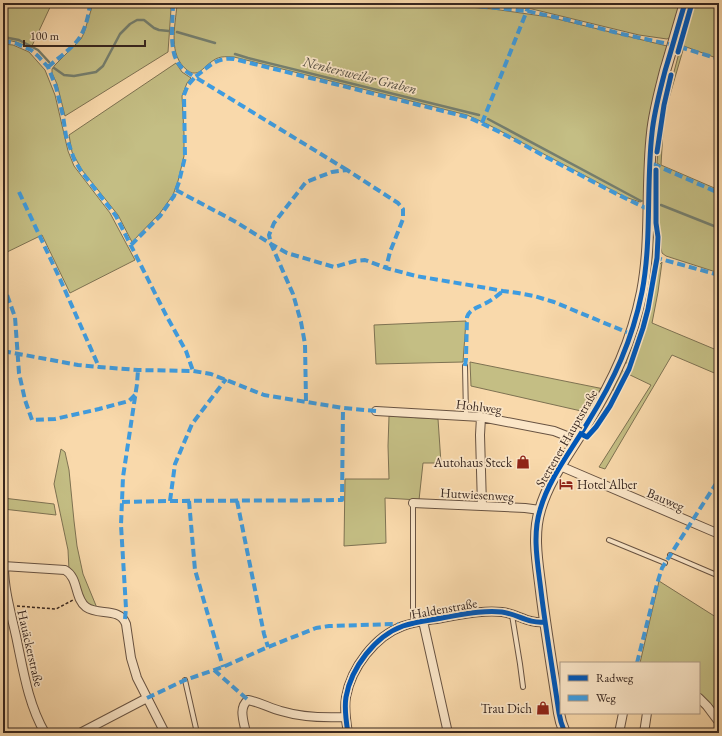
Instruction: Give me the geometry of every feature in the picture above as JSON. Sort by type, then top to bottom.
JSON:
[{"type":"street","name":"Stettener Hauptstraße","points":[[565,733],[559,713],[536,549],[537,526],[540,510],[549,485],[604,396],[618,367],[635,320],[642,291],[646,263],[648,237],[649,163],[654,118],[660,90],[685,3]]},
{"type":"street","name":"Hohlweg","points":[[376,411],[481,417],[554,431],[577,440]]},
{"type":"street","points":[[481,417],[480,435],[482,506]]},
{"type":"street","name":"Bauweg","points":[[560,466],[719,534]]},
{"type":"street","name":"Hutwiesenweg","points":[[413,503],[540,510]]},
{"type":"street","points":[[4,566],[65,570],[69,572],[76,584],[81,602],[86,607],[91,610],[117,614],[125,619],[131,658],[137,678],[165,733]]},
{"type":"street","name":"Hauäckerstraße","points":[[4,566],[4,577],[9,606],[26,683],[38,718],[46,733]]},
{"type":"street","name":"Haldenstraße","points":[[348,733],[345,717],[346,698],[348,689],[360,662],[372,646],[379,640],[402,626],[422,621],[483,612],[503,612],[534,623],[546,622]]},
{"type":"street","points":[[422,621],[448,733]]},
{"type":"street","points":[[80,733],[147,698]]},
{"type":"street","points":[[700,699],[719,722]]},
{"type":"street","points":[[246,733],[242,709],[248,700],[293,714],[317,717],[345,717]]},
{"type":"street","points":[[619,733],[624,714]]},
{"type":"street","points":[[644,733],[647,714]]},
{"type":"lane","points":[[465,366],[466,415]]},
{"type":"lane","points":[[413,503],[414,623]]},
{"type":"lane","points":[[609,540],[665,563]]},
{"type":"lane","points":[[670,555],[719,576]]},
{"type":"lane","points":[[512,614],[523,686]]},
{"type":"lane","points":[[185,680],[197,733]]},
{"type":"path","points":[[9,606],[56,609],[73,599]]},
{"type":"shaded area","points":[[3,3],[26,3],[32,5],[52,3],[31,48],[3,39]]},
{"type":"shaded area","points":[[166,3],[169,5],[171,9],[168,52],[65,116],[52,69],[81,39],[92,7],[95,4]]},
{"type":"shaded area","points":[[179,3],[420,3],[493,9],[549,17],[667,46],[655,90],[645,200],[640,202],[625,197],[487,124],[467,115],[234,57],[218,58],[199,72],[190,72],[181,64],[175,49],[174,31],[177,5]]},
{"type":"shaded area","points":[[471,3],[680,3],[671,37],[667,39],[639,35],[532,9]]},
{"type":"shaded area","points":[[694,3],[719,3],[719,59],[681,45]]},
{"type":"shaded area","points":[[3,44],[13,45],[29,52],[45,70],[55,95],[68,151],[74,166],[110,213],[135,260],[70,293],[42,235],[3,254]]},
{"type":"shaded area","points":[[680,49],[683,50],[667,105],[663,130],[661,165],[719,190],[719,273],[666,256],[662,253],[661,248],[661,236],[657,223],[658,168],[660,165],[657,163],[659,140],[665,106]]},
{"type":"shaded area","points":[[176,63],[182,72],[191,78],[187,83],[182,96],[184,156],[178,181],[173,195],[160,213],[132,242],[118,215],[82,170],[72,152],[69,135]]},
{"type":"shaded area","points":[[653,232],[655,232],[655,256],[649,296],[636,345],[630,361],[625,363],[648,283]]},
{"type":"shaded area","points":[[662,262],[652,323],[719,351],[719,375],[672,355],[605,469],[599,467],[651,385],[628,374],[643,335],[658,266]]},
{"type":"shaded area","points":[[466,321],[463,362],[376,364],[374,325]]},
{"type":"shaded area","points":[[470,362],[604,389],[590,413],[471,386]]},
{"type":"shaded area","points":[[622,370],[624,372],[615,391],[613,390],[620,371]]},
{"type":"shaded area","points":[[389,416],[438,419],[441,463],[423,463],[419,500],[385,498],[386,543],[344,546],[345,479],[389,479]]},
{"type":"shaded area","points":[[61,449],[65,452],[69,470],[77,546],[83,574],[97,608],[87,605],[69,570],[68,550],[54,484]]},
{"type":"shaded area","points":[[3,498],[54,504],[56,515],[3,509]]},
{"type":"shaded area","points":[[659,581],[719,619],[719,716],[713,706],[700,694],[700,662],[640,662]]},
{"type":"waterway","name":"Nenkersweiler Graben","points":[[54,68],[64,75],[74,76],[96,72],[103,66],[120,34],[130,24],[137,20],[144,20],[159,30],[169,31]]},
{"type":"waterway","name":"Nenkersweiler Graben","points":[[177,32],[215,43]]},
{"type":"waterway","name":"Nenkersweiler Graben","points":[[3,37],[19,40],[38,50],[49,62]]},
{"type":"waterway","name":"Nenkersweiler Graben","points":[[235,54],[479,115]]},
{"type":"waterway","name":"Nenkersweiler Graben","points":[[488,119],[641,201]]},
{"type":"waterway","name":"Nenkersweiler Graben","points":[[661,205],[719,228]]},
{"type":"marked path","points":[[48,67],[69,49],[80,37],[87,20],[90,3]]},
{"type":"marked path","points":[[173,3],[173,49],[179,64],[183,69],[195,77],[208,66],[217,61],[234,59],[467,117],[497,130],[544,156],[648,209]]},
{"type":"marked path","points":[[444,3],[527,11],[673,45],[719,59]]},
{"type":"marked path","points":[[482,123],[530,3]]},
{"type":"marked path","points":[[3,41],[15,43],[31,50],[48,67],[56,87],[66,136],[74,159],[81,171],[116,216],[186,351],[193,371]]},
{"type":"marked path","points":[[131,245],[160,216],[174,196],[185,157],[184,95],[188,85],[195,77],[347,170]]},
{"type":"marked path","points":[[653,164],[719,193]]},
{"type":"marked path","points":[[306,401],[305,344],[301,322],[293,294],[271,244],[269,235],[274,223],[306,182],[332,172],[347,170],[398,203],[403,209],[403,219],[390,252],[386,268],[416,276],[534,296],[554,302],[631,334]]},
{"type":"marked path","points":[[176,190],[236,222],[287,253],[334,267],[355,261],[365,260],[386,268]]},
{"type":"marked path","points":[[19,192],[99,367]]},
{"type":"marked path","points":[[657,255],[657,258],[719,275]]},
{"type":"marked path","points":[[3,284],[15,317],[19,373],[25,400],[32,420],[55,419],[99,409],[129,401],[135,395]]},
{"type":"marked path","points":[[465,366],[468,314],[503,291]]},
{"type":"marked path","points":[[3,351],[78,365],[138,370],[193,371],[211,374],[264,395],[343,408],[376,411]]},
{"type":"marked path","points":[[125,619],[126,608],[121,525],[123,477],[138,370]]},
{"type":"marked path","points":[[170,501],[175,464],[192,424],[226,379]]},
{"type":"marked path","points":[[122,502],[342,500],[343,408]]},
{"type":"marked path","points":[[637,662],[662,568],[719,479]]},
{"type":"marked path","points":[[189,501],[195,570],[223,667]]},
{"type":"marked path","points":[[237,501],[264,634],[268,647]]},
{"type":"marked path","points":[[147,698],[185,680],[223,667],[316,628],[329,626],[396,624],[402,626]]},
{"type":"marked path","points":[[214,670],[248,700]]},
{"type":"cycle path","points":[[565,733],[559,713],[543,606],[536,550],[536,530],[540,510],[549,487],[606,391],[621,360],[638,310],[647,253],[650,153],[654,117],[665,71],[685,3]]},
{"type":"cycle path","points":[[678,52],[692,3]]},
{"type":"cycle path","points":[[657,152],[664,105],[671,75]]},
{"type":"cycle path","points":[[581,434],[587,437],[596,427],[610,406],[629,369],[643,328],[657,258],[658,237],[656,223],[656,170]]},
{"type":"cycle path","points":[[348,733],[345,702],[353,675],[359,664],[374,645],[393,631],[408,624],[488,612],[502,612],[533,622],[545,622]]},
{"type":"place","name":"Autohaus Steck","points":[[523,462]]},
{"type":"place","name":"Hotel Alber","points":[[566,484]]},
{"type":"place","name":"Trau Dich","points":[[543,708]]}]
